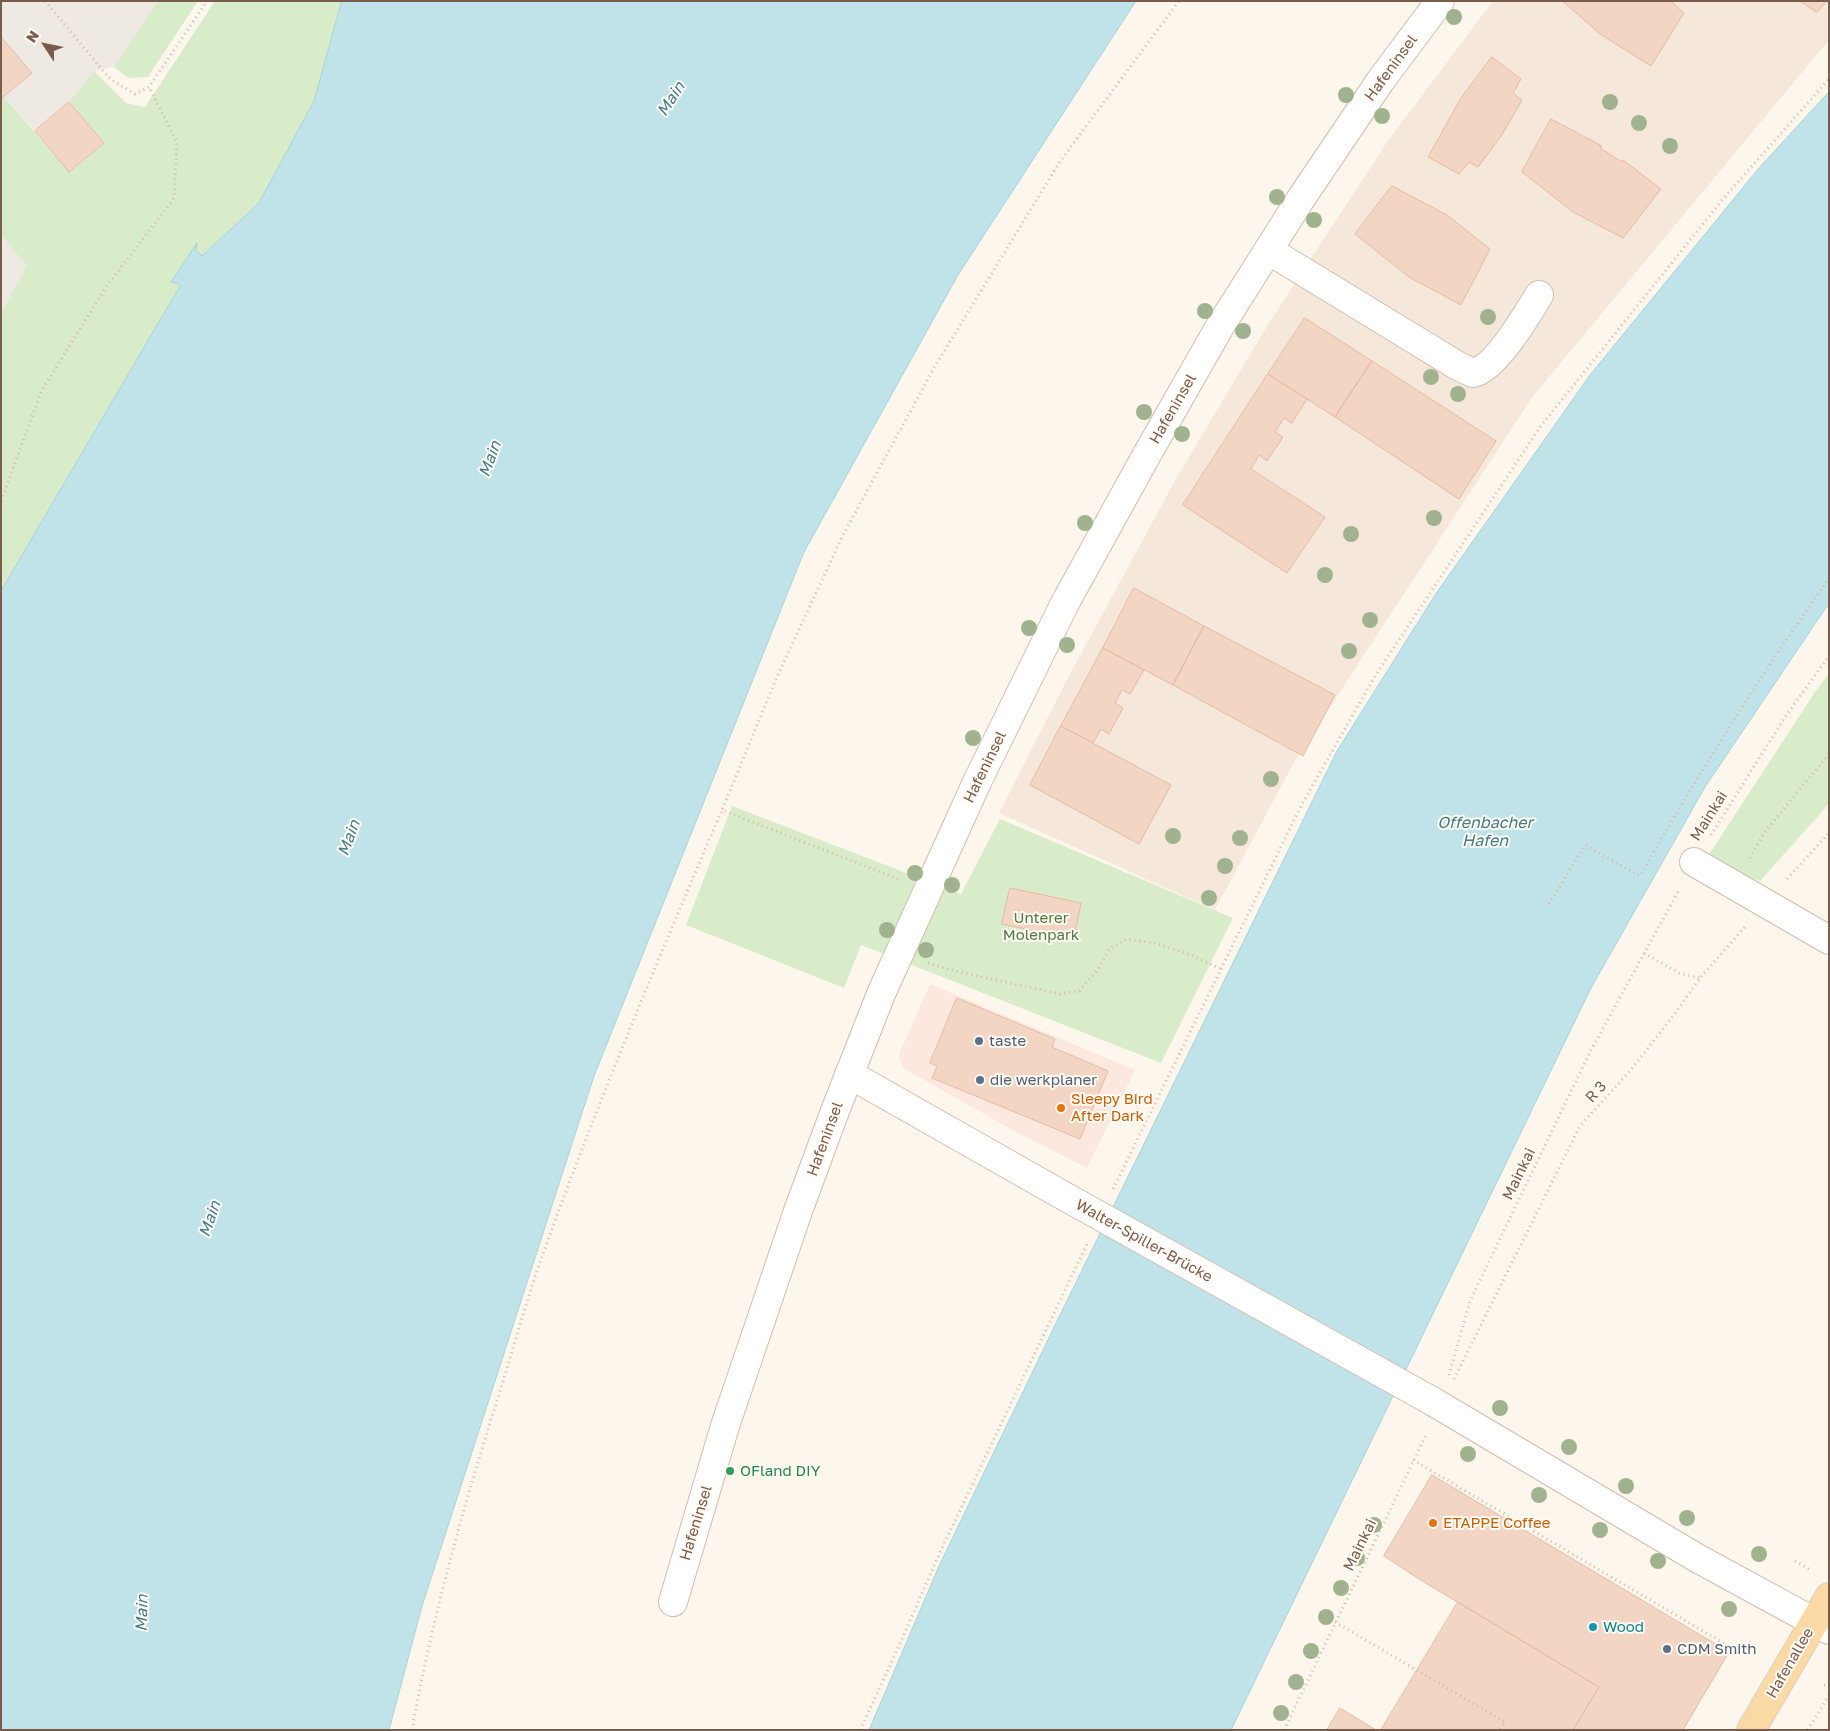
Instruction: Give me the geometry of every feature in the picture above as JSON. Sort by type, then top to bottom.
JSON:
[{"type":"main road","name":"Hafenallee","points":[[1751,1730],[1822,1625],[1829,1597]]},
{"type":"street","name":"Hafeninsel","points":[[672,1602],[728,1417],[798,1211],[849,1074],[899,954],[977,782],[1065,603],[1219,328],[1268,250],[1381,80],[1440,1]]},
{"type":"street","points":[[1268,250],[1473,374],[1481,371],[1489,364],[1508,343],[1539,295]]},
{"type":"street","points":[[1694,862],[1829,940]]},
{"type":"street","name":"Walter-Spiller-Brücke","points":[[849,1074],[1436,1404],[1697,1558],[1822,1625]]},
{"type":"path","points":[[45,1],[110,79],[135,94],[149,87],[207,1]]},
{"type":"path","points":[[412,1730],[422,1673],[445,1575],[538,1270],[605,1090],[776,679],[843,535],[934,368],[1059,163],[1178,1]]},
{"type":"path","points":[[1111,1193],[1302,804],[1375,676],[1540,427],[1723,199],[1829,80]]},
{"type":"path","points":[[1,501],[41,392],[106,286],[174,198],[177,142],[149,87]]},
{"type":"path","points":[[1549,904],[1585,845],[1640,876],[1672,819],[1729,727],[1829,578]]},
{"type":"path","name":"Mainkai","points":[[1284,1730],[1413,1460],[1436,1404],[1470,1300],[1590,1052],[1694,862],[1785,717],[1829,656]]},
{"type":"path","points":[[1738,889],[1751,856],[1764,833],[1829,754]]},
{"type":"path","points":[[722,810],[927,890]]},
{"type":"path","name":"R 3","points":[[1436,1404],[1580,1126],[1635,1064],[1700,978],[1829,833]]},
{"type":"path","points":[[899,954],[955,971],[1060,994],[1079,991],[1097,971],[1109,949],[1127,939],[1155,944],[1191,955],[1221,969]]},
{"type":"path","points":[[1644,953],[1680,973],[1700,978]]},
{"type":"path","points":[[860,1730],[942,1548],[1087,1243]]},
{"type":"path","points":[[1413,1460],[1742,1654]]},
{"type":"path","points":[[1335,1622],[1505,1722],[1500,1730]]},
{"type":"path","points":[[1749,1642],[1757,1647]]},
{"type":"path","points":[[1824,1685],[1829,1687]]},
{"type":"path","points":[[1808,1730],[1829,1695]]},
{"type":"shaded area","points":[[1,1],[158,1],[114,67],[94,71],[69,102],[35,131],[4,97],[1,99]]},
{"type":"shaded area","points":[[1493,1],[1829,1],[1829,40],[1533,396],[1293,764],[1215,910],[999,813],[1071,672],[1177,477],[1269,323],[1387,142]]},
{"type":"shaded area","points":[[1,235],[28,266],[1,313]]},
{"type":"shaded area","points":[[930,984],[1135,1070],[1087,1168],[1014,1131],[903,1068],[899,1058],[900,1052]]},
{"type":"green space","points":[[158,1],[198,1],[148,77],[128,78],[114,67]]},
{"type":"green space","points":[[215,1],[342,1],[314,101],[259,203],[202,256],[196,250],[196,245],[171,282],[177,283],[180,286],[1,591],[1,313],[27,266],[1,235],[1,99],[4,97],[70,172],[103,143],[69,102],[94,71],[126,103],[145,107]]},
{"type":"green space","points":[[1829,673],[1829,804],[1760,881],[1727,870],[1708,856]]},
{"type":"green space","name":"Unterer Molenpark","points":[[732,806],[961,894],[1000,819],[1233,918],[1161,1063],[861,945],[844,988],[686,925]]},
{"type":"water","name":"Main","points":[[342,1],[1136,1],[958,275],[804,552],[594,1076],[422,1606],[389,1730],[1,1730],[1,591],[180,286],[177,283],[171,282],[197,243],[196,250],[202,256],[259,203],[314,101]]},
{"type":"water","name":"Offenbacher Hafen","points":[[1829,92],[1829,603],[1705,787],[1591,988],[1231,1730],[869,1730],[939,1566],[1337,751],[1435,595],[1590,375],[1759,168]]},
{"type":"building","points":[[1563,1],[1671,1],[1684,13],[1651,66],[1600,34]]},
{"type":"building","points":[[1800,1],[1827,1],[1817,12]]},
{"type":"building","points":[[1,37],[32,73],[1,99]]},
{"type":"building","points":[[1492,57],[1521,79],[1513,93],[1522,100],[1502,135],[1478,167],[1469,162],[1459,174],[1428,157],[1461,98]]},
{"type":"building","points":[[69,102],[104,143],[69,172],[35,131]]},
{"type":"building","points":[[1551,119],[1602,146],[1600,148],[1622,162],[1623,160],[1661,189],[1623,238],[1573,212],[1522,172]]},
{"type":"building","points":[[1392,186],[1447,215],[1490,249],[1461,305],[1409,277],[1355,234]]},
{"type":"building","points":[[1305,318],[1372,361],[1335,417],[1268,374]]},
{"type":"building","points":[[1372,361],[1496,441],[1459,499],[1335,417]]},
{"type":"building","points":[[1268,374],[1307,399],[1292,423],[1284,418],[1275,432],[1283,437],[1267,461],[1259,455],[1251,469],[1325,517],[1287,573],[1183,505]]},
{"type":"building","points":[[1134,588],[1204,626],[1173,685],[1103,648]]},
{"type":"building","points":[[1204,626],[1335,695],[1303,756],[1173,685]]},
{"type":"building","points":[[1103,648],[1144,670],[1130,694],[1122,690],[1115,703],[1123,708],[1109,734],[1101,729],[1093,743],[1061,726]]},
{"type":"building","points":[[1061,726],[1171,785],[1139,844],[1030,785]]},
{"type":"building","points":[[1010,888],[1081,903],[1074,939],[1002,924]]},
{"type":"building","points":[[957,998],[1055,1039],[1052,1047],[1108,1071],[1080,1139],[932,1078],[937,1066],[930,1063]]},
{"type":"building","name":"Wood","points":[[1432,1475],[1729,1652],[1683,1730],[1573,1730],[1599,1687],[1384,1556]]},
{"type":"building","points":[[1458,1602],[1599,1687],[1573,1730],[1381,1730]]},
{"type":"building","points":[[1340,1708],[1376,1730],[1327,1730]]},
{"type":"place","name":"taste","points":[[979,1041]]},
{"type":"place","name":"die werkplaner","points":[[980,1080]]},
{"type":"place","name":"Sleepy Bird After Dark","points":[[1061,1108]]},
{"type":"place","name":"OFland DIY","points":[[730,1471]]},
{"type":"place","name":"ETAPPE Coffee","points":[[1433,1523]]},
{"type":"place","name":"Wood","points":[[1593,1627]]},
{"type":"place","name":"CDM Smith","points":[[1667,1649]]}]
